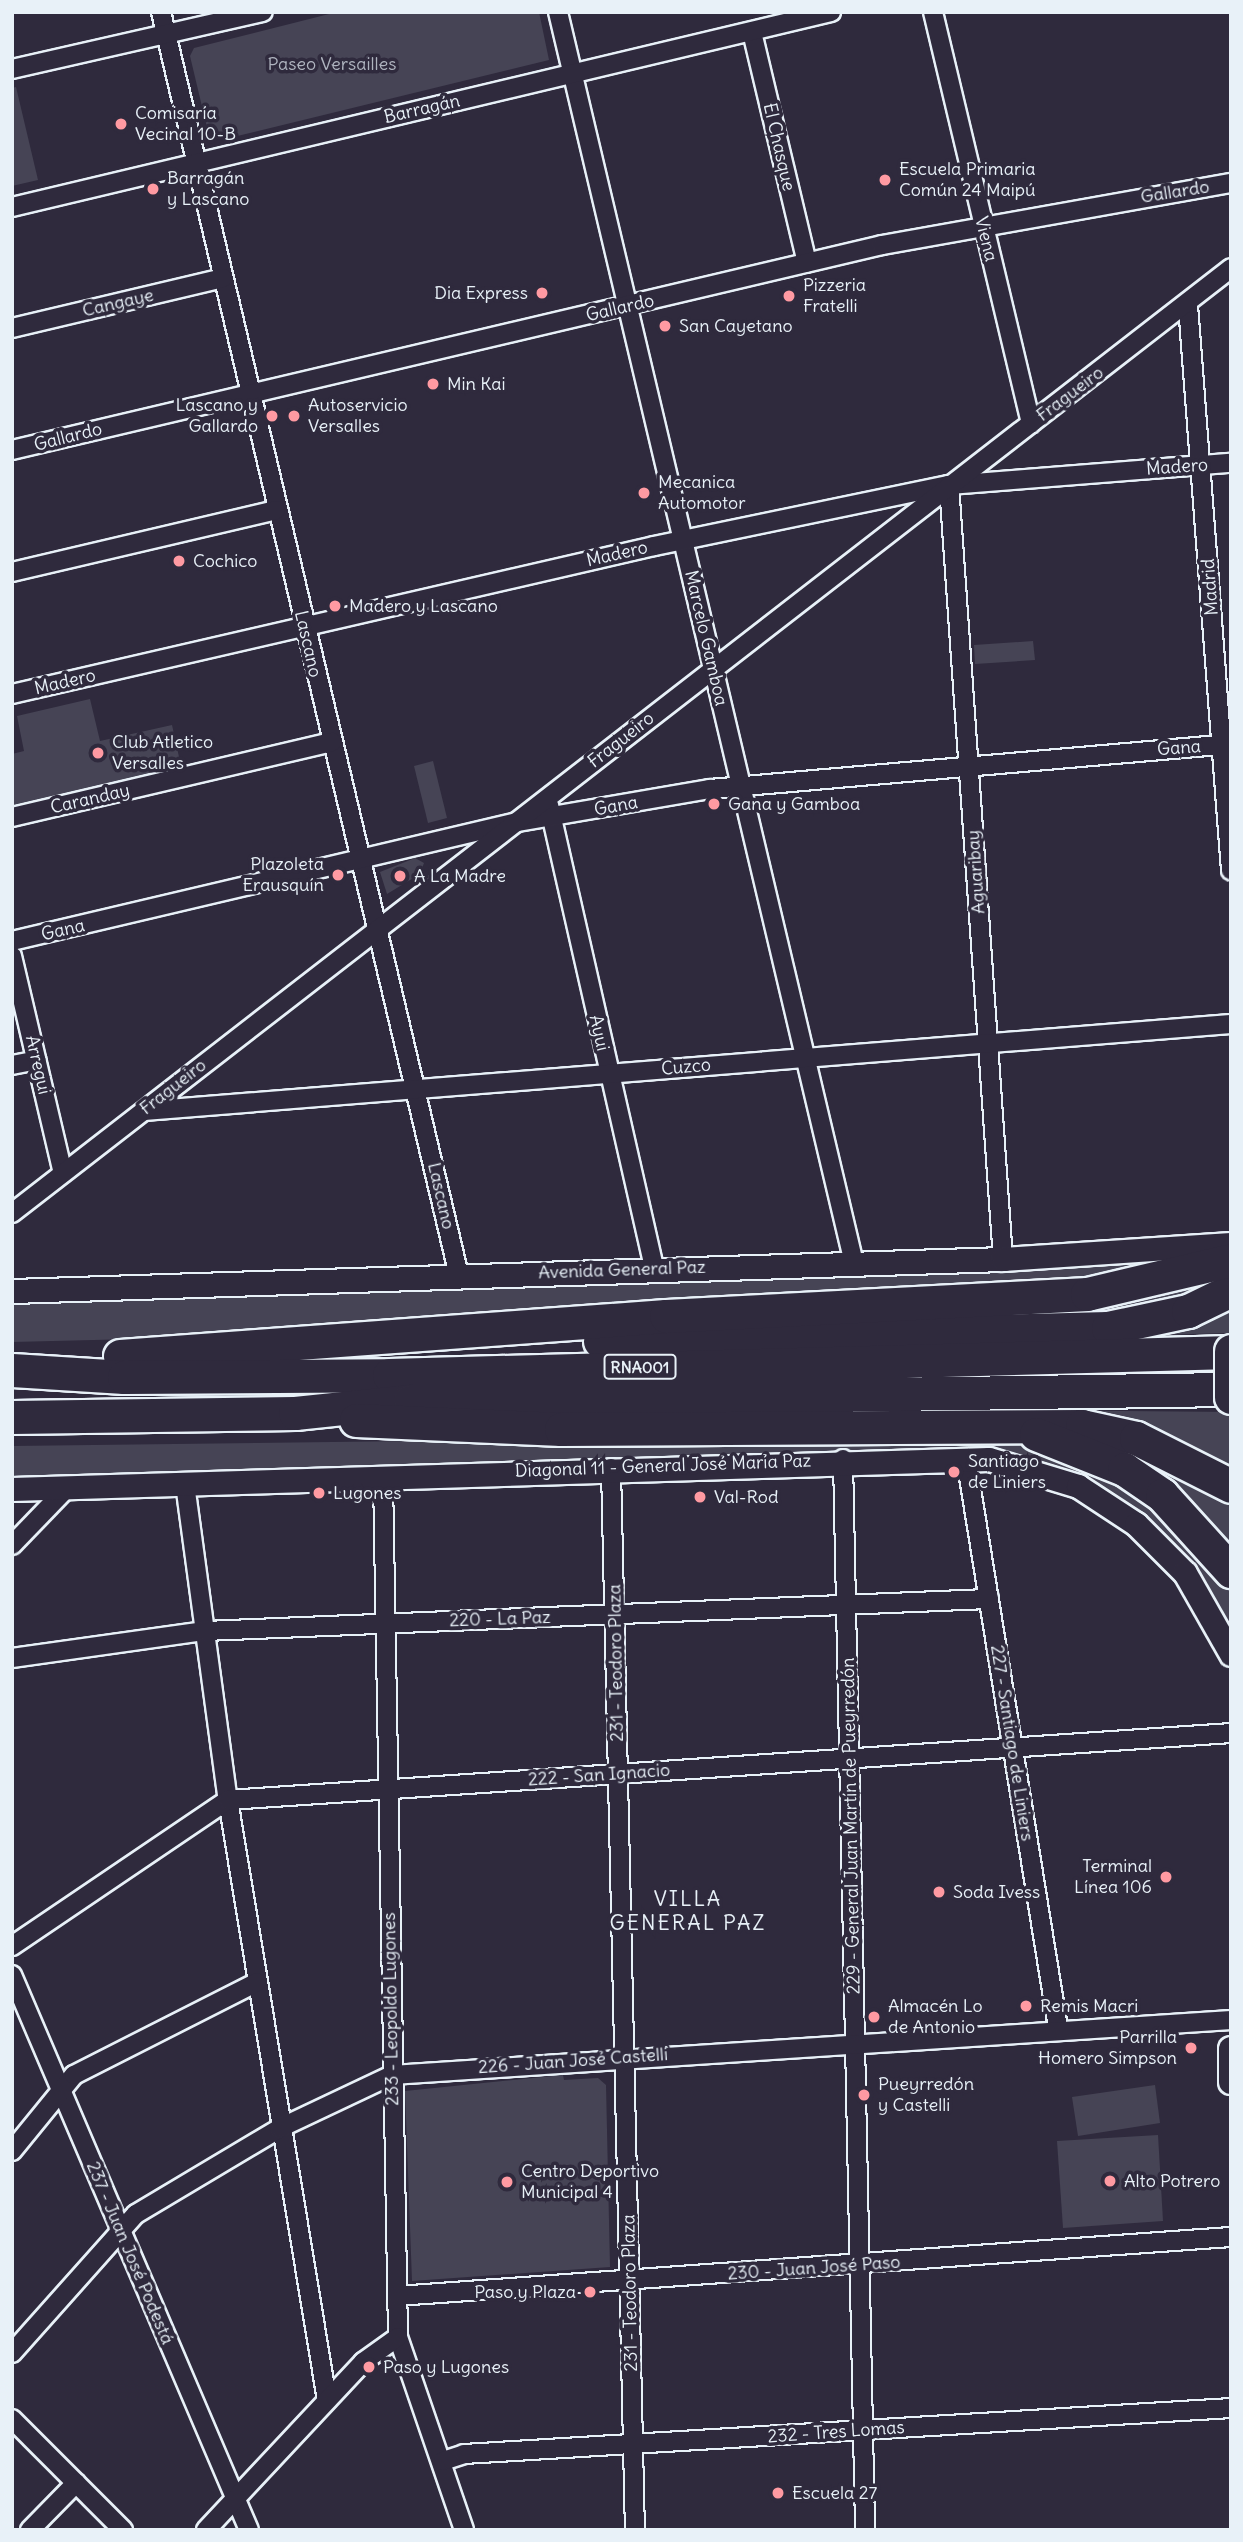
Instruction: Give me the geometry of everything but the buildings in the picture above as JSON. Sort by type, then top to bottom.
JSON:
[{"type":"highway","points":[[49,1370],[123,1355],[362,1342],[488,1328],[1087,1294],[1231,1260]]},
{"type":"highway","points":[[362,1342],[437,1347],[1108,1328],[1188,1311],[1231,1290]]},
{"type":"highway","points":[[1231,1351],[1231,1397]]},
{"type":"highway","name":"RNA001","points":[[12,1370],[49,1370],[124,1377],[389,1374],[1231,1351]]},
{"type":"highway","name":"RNA001","points":[[12,1417],[295,1413],[423,1401],[1231,1389]]},
{"type":"highway","points":[[295,1413],[410,1427],[993,1423],[1118,1433],[1231,1486]]},
{"type":"highway","points":[[993,1423],[1124,1469],[1189,1520],[1231,1571]]},
{"type":"main road","points":[[1231,2049],[1231,2082]]},
{"type":"street","name":"Lascano","points":[[162,12],[276,510],[459,1276]]},
{"type":"street","points":[[12,69],[263,12]]},
{"type":"street","name":"Barragán","points":[[12,207],[831,12]]},
{"type":"street","name":"Viena","points":[[933,12],[1031,423]]},
{"type":"street","name":"Marcelo Gamboa","points":[[558,13],[625,307],[683,540],[853,1264]]},
{"type":"street","name":"El Chasque","points":[[752,32],[807,263]]},
{"type":"street","name":"Gallardo","points":[[12,450],[250,392],[982,224],[1231,183]]},
{"type":"street","name":"Fragueiro","points":[[12,1213],[949,485],[1188,305],[1231,268]]},
{"type":"street","name":"Cangaye","points":[[12,328],[223,278]]},
{"type":"street","name":"Madrid","points":[[1188,305],[1226,744],[1231,870]]},
{"type":"street","name":"Madero","points":[[12,694],[683,540],[949,485],[1231,463]]},
{"type":"street","name":"Aguaribay","points":[[949,485],[1003,1259]]},
{"type":"street","points":[[12,572],[276,510]]},
{"type":"street","name":"Caranday","points":[[12,817],[332,742]]},
{"type":"street","name":"Gana","points":[[12,942],[517,822],[741,784],[1226,744]]},
{"type":"street","name":"Ayui","points":[[549,796],[550,817],[654,1269]]},
{"type":"street","name":"Arregui","points":[[12,956],[63,1173]]},
{"type":"street","name":"Cuzco","points":[[141,1112],[1231,1024]]},
{"type":"street","points":[[12,1065],[37,1060]]},
{"type":"street","name":"Avenida General Paz","points":[[12,1291],[1003,1259],[1231,1244]]},
{"type":"street","name":"Diagonal 11 - General José María Paz","points":[[12,1489],[844,1459],[966,1458],[1047,1473],[1136,1524],[1185,1573],[1231,1654]]},
{"type":"street","name":"227 - Santiago de Liniers","points":[[966,1458],[1058,2028]]},
{"type":"street","name":"229 - General Juan Martín de Pueyrredón","points":[[844,1459],[865,2530]]},
{"type":"street","name":"231 - Teodoro Plaza","points":[[611,1468],[635,2530]]},
{"type":"street","name":"233 - Leopoldo Lugones","points":[[383,1477],[398,2337],[443,2461],[464,2530]]},
{"type":"street","points":[[185,1484],[228,1800],[279,2128],[327,2400]]},
{"type":"street","points":[[12,1545],[68,1487]]},
{"type":"street","name":"220 - La Paz","points":[[12,1658],[205,1631],[989,1599]]},
{"type":"street","name":"222 - San Ignacio","points":[[228,1800],[1231,1733]]},
{"type":"street","points":[[12,1946],[228,1800]]},
{"type":"street","name":"237 - Juan José Podestá","points":[[12,1975],[249,2530]]},
{"type":"street","points":[[12,2151],[74,2075],[257,1982]]},
{"type":"street","name":"226 - Juan José Castelli","points":[[12,2353],[136,2214],[279,2128],[392,2075],[855,2040],[1231,2020]]},
{"type":"street","name":"230 - Juan José Paso","points":[[397,2296],[1231,2237]]},
{"type":"street","points":[[206,2530],[327,2400],[398,2337]]},
{"type":"street","name":"232 - Tres Lomas","points":[[443,2461],[464,2454],[1231,2409]]},
{"type":"street","points":[[12,2419],[123,2530]]},
{"type":"street","points":[[30,2530],[76,2483]]},
{"type":"green space","name":"Paseo Versailles","points":[[337,12],[539,12],[549,60],[225,139],[209,136],[190,56],[194,48]]},
{"type":"green space","points":[[16,87],[38,180],[12,186],[12,88]]},
{"type":"green space","points":[[1033,641],[1035,660],[975,664],[974,645]]},
{"type":"green space","name":"Club Atletico Versalles","points":[[90,699],[100,741],[172,725],[181,766],[12,806],[12,754],[24,751],[17,716]]},
{"type":"green space","points":[[433,761],[447,818],[428,823],[414,766]]},
{"type":"green space","points":[[415,858],[424,863],[420,874],[387,894],[380,872]]},
{"type":"green space","points":[[1160,1257],[1231,1279],[1143,1314],[12,1342],[12,1300],[1010,1269]]},
{"type":"green space","points":[[1231,1298],[1231,1333],[1074,1337]]},
{"type":"green space","points":[[1005,1410],[1231,1412],[1231,1477],[1004,1415]]},
{"type":"green space","points":[[964,1434],[1045,1444],[1147,1493],[1231,1584],[1231,1642],[1216,1612],[1082,1478],[1003,1452],[12,1483],[12,1446]]},
{"type":"green space","points":[[1109,1444],[1231,1499],[1231,1564]]},
{"type":"green space","name":"Centro Deportivo Municipal 4","points":[[563,2075],[564,2080],[598,2078],[606,2085],[610,2267],[412,2281],[405,2091]]},
{"type":"green space","points":[[1155,2085],[1160,2123],[1078,2136],[1072,2097]]},
{"type":"green space","name":"Alto Potrero","points":[[1158,2135],[1163,2221],[1063,2228],[1057,2141]]},
{"type":"place","name":"Comisaría Vecinal 10-B","points":[[121,124]]},
{"type":"place","name":"Escuela Primaria Común 24 Maipú","points":[[885,180]]},
{"type":"place","name":"Barragán y Lascano","points":[[153,189]]},
{"type":"place","name":"Dia Express","points":[[542,293]]},
{"type":"place","name":"Pizzeria Fratelli","points":[[789,296]]},
{"type":"place","name":"San Cayetano","points":[[665,326]]},
{"type":"place","name":"Min Kai","points":[[433,384]]},
{"type":"place","name":"Lascano y Gallardo","points":[[272,416]]},
{"type":"place","name":"Autoservicio Versalles","points":[[294,416]]},
{"type":"place","name":"Mecanica Automotor","points":[[644,493]]},
{"type":"place","name":"Cochico","points":[[179,561]]},
{"type":"place","name":"Madero y Lascano","points":[[335,606]]},
{"type":"place","name":"Club Atletico Versalles","points":[[98,753]]},
{"type":"place","name":"Gana y Gamboa","points":[[714,804]]},
{"type":"place","name":"Plazoleta Erausquín","points":[[338,875]]},
{"type":"place","name":"A La Madre","points":[[400,876]]},
{"type":"place","name":"Santiago de Liniers","points":[[954,1472]]},
{"type":"place","name":"Lugones","points":[[319,1493]]},
{"type":"place","name":"Val-Rod","points":[[700,1497]]},
{"type":"place","name":"Terminal Línea 106","points":[[1166,1877]]},
{"type":"place","name":"Soda Ivess","points":[[939,1892]]},
{"type":"place","name":"Remis Macri","points":[[1026,2006]]},
{"type":"place","name":"Almacén Lo de Antonio","points":[[874,2017]]},
{"type":"place","name":"Parrilla Homero Simpson","points":[[1191,2048]]},
{"type":"place","name":"Pueyrredón y Castelli","points":[[864,2095]]},
{"type":"place","name":"Alto Potrero","points":[[1110,2181]]},
{"type":"place","name":"Centro Deportivo Municipal 4","points":[[507,2182]]},
{"type":"place","name":"Paso y Plaza","points":[[590,2292]]},
{"type":"place","name":"Paso y Lugones","points":[[369,2367]]},
{"type":"place","name":"Escuela 27","points":[[778,2493]]},
{"type":"district","name":"VILLA GENERAL PAZ","points":[[688,1911]]}]
